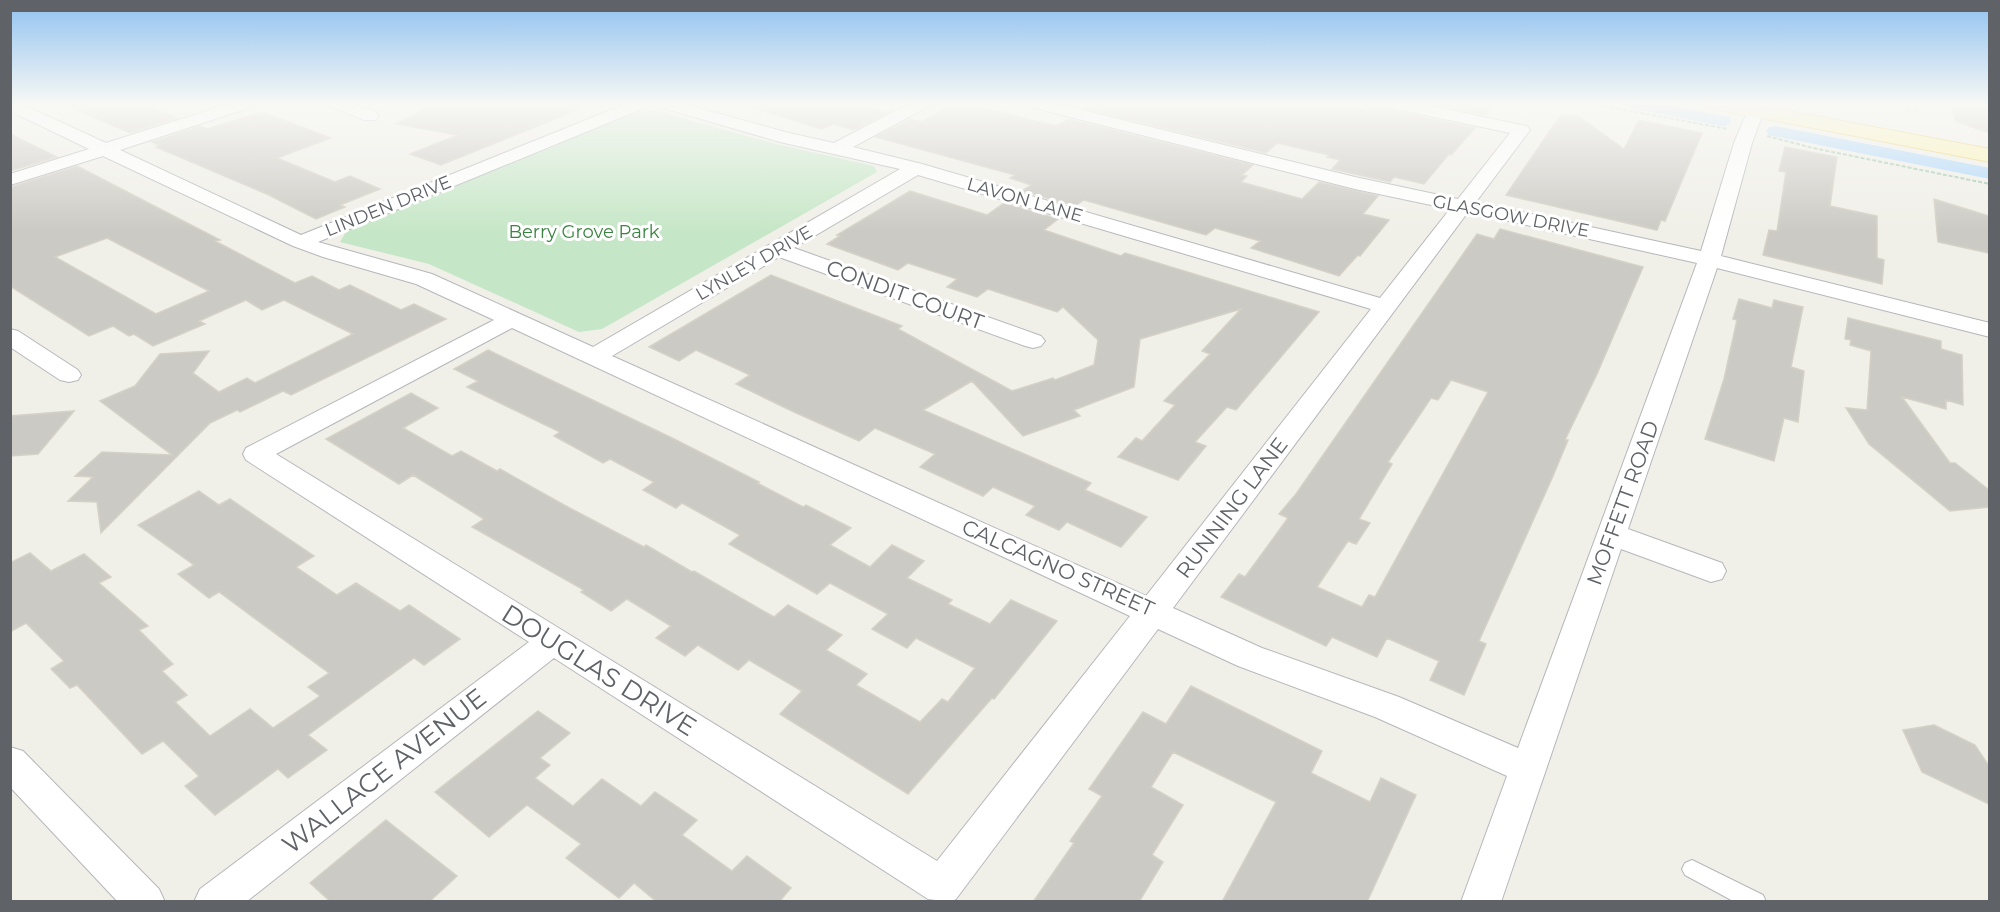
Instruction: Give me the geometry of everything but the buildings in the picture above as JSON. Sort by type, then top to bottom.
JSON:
[{"type":"main road","points":[[1940,146],[1989,156]]},
{"type":"street","points":[[97,146],[300,242]]},
{"type":"street","points":[[10,180],[115,146]]},
{"type":"street","name":"LINDEN DRIVE","points":[[300,242],[538,146]]},
{"type":"street","name":"LAVON LANE","points":[[825,146],[916,168],[1385,306]]},
{"type":"street","points":[[838,148],[843,146]]},
{"type":"street","name":"GLASGOW DRIVE","points":[[1204,146],[1355,183],[1604,234],[1989,330]]},
{"type":"street","name":"RUNNING LANE","points":[[942,886],[1509,146]]},
{"type":"street","name":"MOFFETT ROAD","points":[[1480,902],[1709,260],[1742,146]]},
{"type":"street","name":"LYNLEY DRIVE","points":[[593,357],[916,168]]},
{"type":"street","name":"CALCAGNO STREET","points":[[300,242],[326,253],[395,269],[424,279],[1250,657],[1387,707],[1528,769]]},
{"type":"street","name":"CONDIT COURT","points":[[778,249],[1033,341]]},
{"type":"street","name":"DOUGLAS DRIVE","points":[[512,319],[256,454],[942,886]]},
{"type":"street","points":[[10,336],[69,375]]},
{"type":"street","points":[[1611,534],[1711,571]]},
{"type":"street","name":"WALLACE AVENUE","points":[[214,902],[553,641]]},
{"type":"street","points":[[10,762],[146,902]]},
{"type":"lane","points":[[1692,869],[1756,902]]},
{"type":"path","points":[[1804,146],[1989,184]]},
{"type":"green space","name":"Berry Grove Park","points":[[553,146],[783,146],[874,166],[877,172],[602,329],[579,332],[429,264],[340,242],[346,232]]},
{"type":"waterway","points":[[1848,146],[1990,174]]}]
